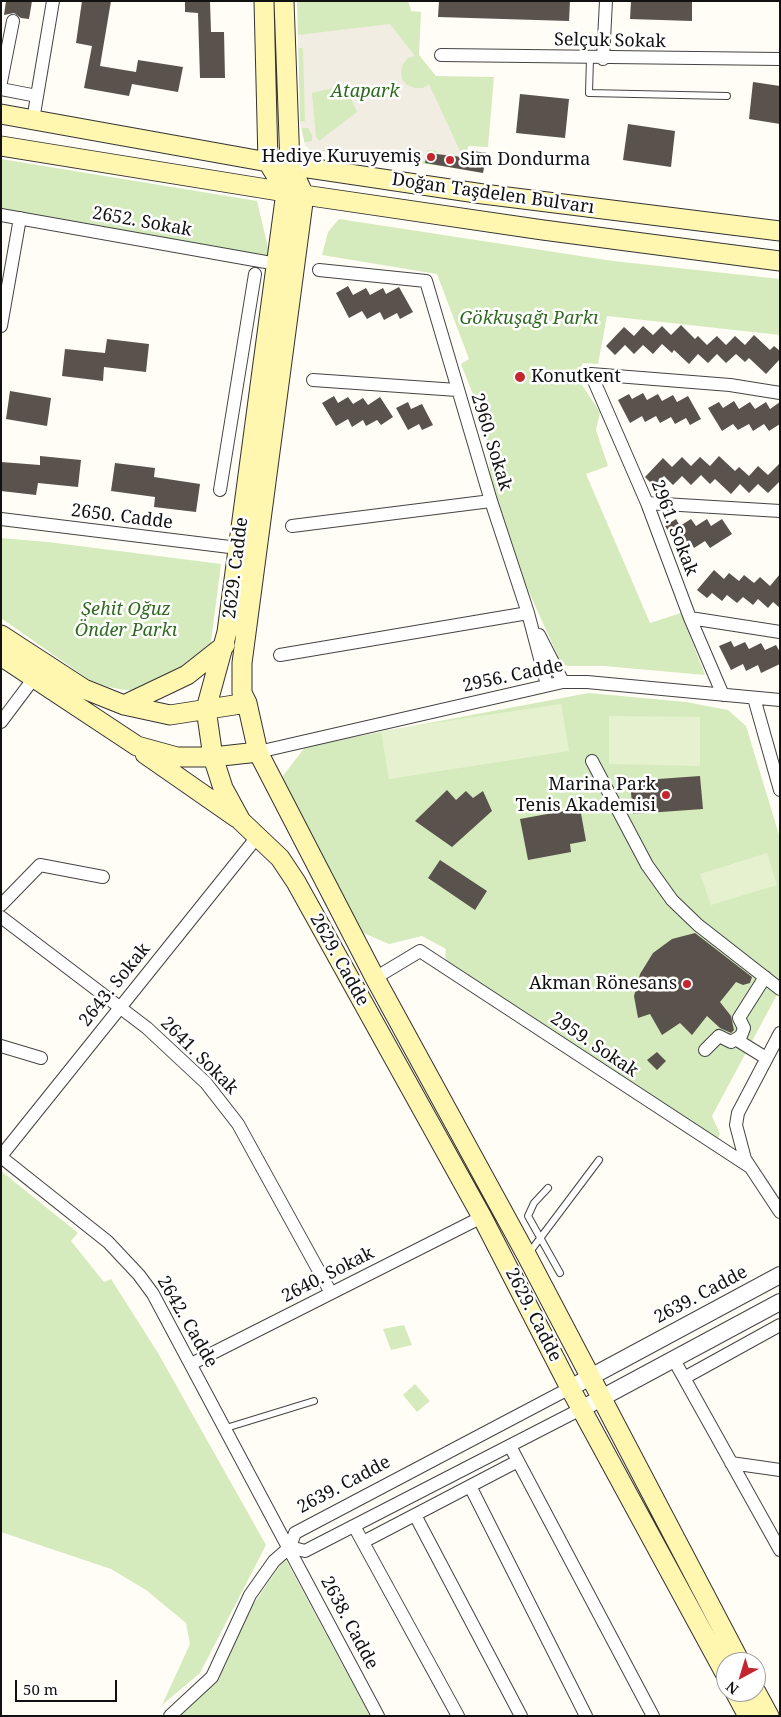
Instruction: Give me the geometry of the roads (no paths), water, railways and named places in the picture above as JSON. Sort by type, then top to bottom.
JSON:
[{"type":"main road","points":[[264,1],[268,162],[295,194]]},
{"type":"main road","points":[[284,1],[290,165],[295,194]]},
{"type":"main road","name":"Doğan Taşdelen Bulvarı","points":[[1,114],[268,162],[483,194],[780,232]]},
{"type":"main road","name":"Doğan Taşdelen Bulvarı","points":[[1,146],[295,194],[543,230],[780,261]]},
{"type":"main road","name":"2629. Cadde","points":[[295,194],[277,264],[225,644],[206,709],[213,757],[223,788],[240,821],[280,858],[296,882],[482,1218],[570,1388],[716,1657]]},
{"type":"main road","name":"2629. Cadde","points":[[295,194],[243,650],[242,693],[247,704],[258,752],[375,978],[527,1256],[735,1652]]},
{"type":"main road","points":[[1,635],[84,689],[124,706],[170,715],[247,704]]},
{"type":"main road","points":[[124,706],[187,675],[225,644]]},
{"type":"main road","points":[[1,656],[130,743],[240,821]]},
{"type":"main road","points":[[130,743],[177,757],[213,757],[258,752]]},
{"type":"main road","points":[[740,1702],[748,1716]]},
{"type":"main road","points":[[761,1702],[769,1716]]},
{"type":"street","points":[[33,120],[53,1]]},
{"type":"street","points":[[597,59],[606,1]]},
{"type":"street","points":[[1,82],[13,21]]},
{"type":"street","name":"Selçuk Sokak","points":[[441,56],[597,59],[780,59]]},
{"type":"street","points":[[1,89],[37,96]]},
{"type":"street","name":"2652. Sokak","points":[[1,215],[277,264]]},
{"type":"street","points":[[1,326],[20,218]]},
{"type":"street","name":"2960. Sokak","points":[[319,270],[426,281],[457,390],[528,612],[547,685]]},
{"type":"street","points":[[220,490],[256,274]]},
{"type":"street","name":"2961. Sokak","points":[[723,695],[690,618],[647,503],[591,374],[730,385],[780,392]]},
{"type":"street","points":[[313,380],[457,390]]},
{"type":"street","points":[[236,398],[259,402]]},
{"type":"street","points":[[292,526],[491,500]]},
{"type":"street","points":[[647,503],[780,511]]},
{"type":"street","name":"2650. Cadde","points":[[1,519],[238,548]]},
{"type":"street","points":[[280,655],[528,612]]},
{"type":"street","name":"2960. Sokak","points":[[528,612],[563,682]]},
{"type":"street","points":[[690,618],[780,632]]},
{"type":"street","points":[[1,722],[34,678]]},
{"type":"street","name":"2956. Cadde","points":[[258,752],[563,682],[587,682],[780,700]]},
{"type":"street","points":[[754,698],[780,790]]},
{"type":"street","points":[[592,761],[629,833],[666,892],[698,925],[780,989]]},
{"type":"street","name":"2643. Sokak","points":[[1,1157],[256,837]]},
{"type":"street","points":[[1,905],[40,865],[104,877]]},
{"type":"street","name":"2641. Sokak","points":[[1,916],[120,1007],[177,1054],[227,1108],[247,1139],[331,1293]]},
{"type":"street","name":"2959. Sokak","points":[[375,978],[420,951],[750,1167]]},
{"type":"street","points":[[737,1040],[744,1028],[739,1018],[765,977]]},
{"type":"street","points":[[780,1032],[736,1119],[739,1144],[750,1167],[780,1212]]},
{"type":"street","points":[[705,1050],[719,1036],[727,1042],[737,1040],[766,1058]]},
{"type":"street","points":[[1,1046],[41,1058]]},
{"type":"street","name":"2642. Cadde","points":[[1,1157],[91,1227],[124,1257],[153,1294],[290,1547]]},
{"type":"street","name":"2640. Sokak","points":[[191,1364],[482,1218]]},
{"type":"street","name":"2639. Cadde","points":[[170,1716],[212,1677],[252,1590],[274,1560],[290,1547],[295,1533],[780,1275]]},
{"type":"street","points":[[290,1547],[305,1552],[674,1360],[780,1302]]},
{"type":"street","points":[[684,1378],[780,1325]]},
{"type":"street","points":[[674,1360],[780,1550]]},
{"type":"street","points":[[510,1446],[653,1716]]},
{"type":"street","points":[[363,1542],[518,1461]]},
{"type":"street","points":[[732,1463],[780,1470]]},
{"type":"street","points":[[470,1486],[586,1716]]},
{"type":"street","points":[[415,1515],[521,1716]]},
{"type":"street","points":[[354,1526],[458,1716]]},
{"type":"street","name":"2638. Cadde","points":[[290,1547],[378,1716]]},
{"type":"lane","points":[[597,59],[589,93],[727,96]]},
{"type":"lane","points":[[527,1256],[598,1160]]},
{"type":"lane","points":[[548,1188],[534,1203],[528,1216],[560,1273]]},
{"type":"lane","points":[[226,1428],[314,1401]]},
{"type":"place","name":"Hediye Kuruyemiş","points":[[431,157]]},
{"type":"place","name":"Sim Dondurma","points":[[450,160]]},
{"type":"place","name":"Konutkent","points":[[520,377]]},
{"type":"place","name":"Marina Park Tenis Akademisi","points":[[666,795]]},
{"type":"place","name":"Akman Rönesans","points":[[687,984]]},
{"type":"park label","name":"Atapark","points":[[365,92]]},
{"type":"park label","name":"Gökkuşağı Parkı","points":[[529,319]]},
{"type":"park label","name":"Şehit Oğuz Önder Parkı","points":[[126,620]]}]
